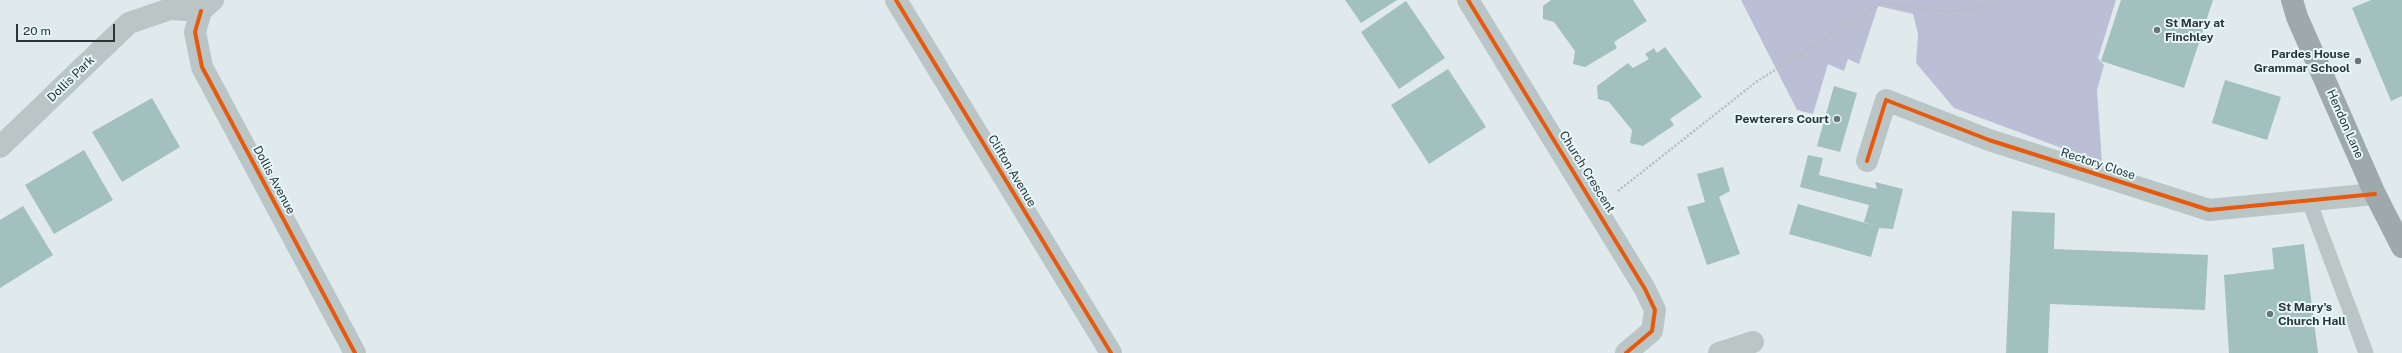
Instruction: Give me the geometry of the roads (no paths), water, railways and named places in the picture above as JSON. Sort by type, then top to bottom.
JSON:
[{"type":"main road","name":"Hendon Lane","points":[[2292,0],[2297,17],[2375,194],[2402,247]]},
{"type":"street","name":"Clifton Avenue","points":[[896,0],[1111,353]]},
{"type":"street","name":"Church Crescent","points":[[1468,0],[1597,207],[1645,289],[1655,310],[1652,331],[1637,350]]},
{"type":"street","name":"Dollis Park","points":[[0,147],[129,23],[170,9],[207,5]]},
{"type":"street","name":"Dollis Avenue","points":[[207,5],[195,32],[202,67],[355,353]]},
{"type":"street","name":"Rectory Close","points":[[1867,162],[1886,100],[1989,140],[2209,210],[2375,194]]},
{"type":"street","points":[[1719,353],[1754,342]]},
{"type":"lane","points":[[2309,200],[2366,353]]},
{"type":"place","name":"St Mary at Finchley","points":[[2157,30]]},
{"type":"place","name":"Pardes House Grammar School","points":[[2358,61]]},
{"type":"place","name":"Pewterers Court","points":[[1837,119]]},
{"type":"place","name":"St Mary's Church Hall","points":[[2270,314]]}]
